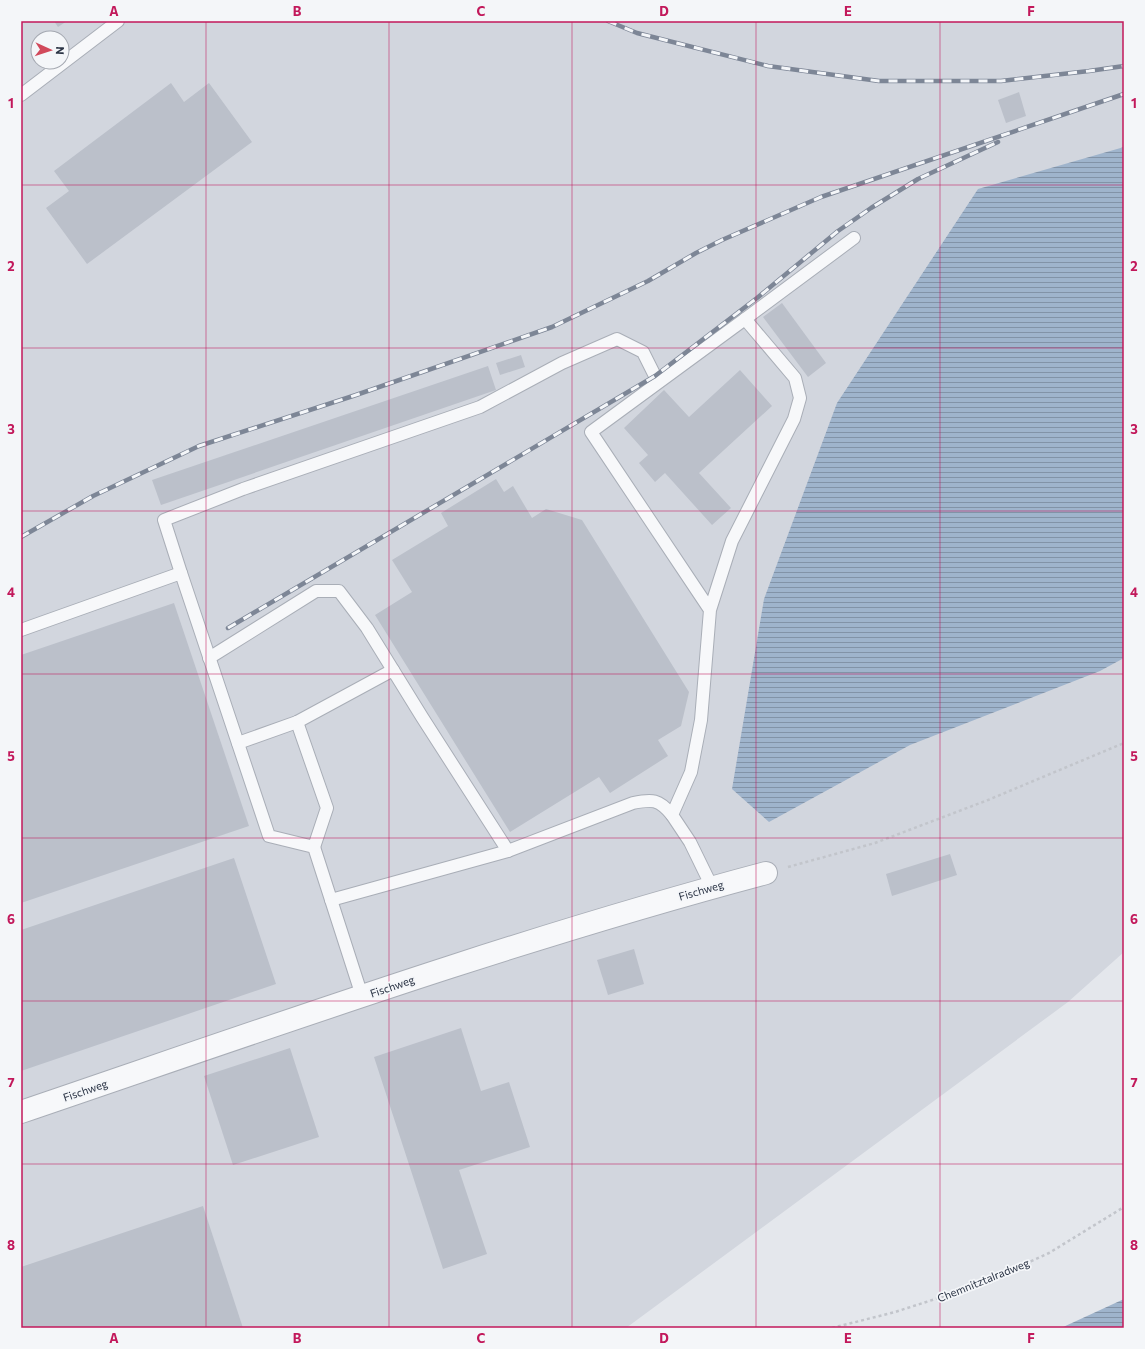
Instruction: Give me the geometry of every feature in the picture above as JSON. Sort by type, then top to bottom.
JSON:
[{"type":"street","name":"Fischweg","points":[[21,1112],[528,941],[712,887],[766,873]]},
{"type":"lane","points":[[21,95],[118,21]]},
{"type":"lane","points":[[710,610],[591,432],[854,238]]},
{"type":"lane","points":[[672,815],[691,772],[701,720],[710,610],[732,540],[794,419],[800,398],[795,378],[745,319]]},
{"type":"lane","points":[[314,847],[269,836],[164,520],[243,489],[480,407],[562,363],[617,339],[642,352],[658,382]]},
{"type":"lane","points":[[21,630],[181,572]]},
{"type":"lane","points":[[209,658],[316,591],[339,591],[368,628],[508,851]]},
{"type":"lane","points":[[238,743],[297,722],[393,670]]},
{"type":"lane","points":[[297,722],[327,808],[314,847],[362,996]]},
{"type":"lane","points":[[331,900],[508,851],[633,803],[645,800],[657,801],[665,806],[672,815],[690,842],[712,887]]},
{"type":"path","points":[[766,873],[875,843],[988,800],[1124,743]]},
{"type":"path","name":"Chemnitztalradweg","points":[[832,1328],[895,1312],[954,1293],[1003,1274],[1049,1253],[1124,1206]]},
{"type":"shaded area","points":[[21,21],[1124,21],[1124,952],[1068,1002],[626,1328],[21,1328]]},
{"type":"water","points":[[1124,147],[1124,658],[1100,671],[910,745],[769,822],[732,789],[764,599],[837,403],[978,189]]},
{"type":"water","points":[[1124,1299],[1124,1328],[1061,1328]]},
{"type":"building","points":[[54,21],[67,21],[58,27]]},
{"type":"building","points":[[171,83],[184,102],[209,83],[252,142],[87,264],[46,208],[69,191],[54,171]]},
{"type":"building","points":[[1019,92],[1026,116],[1006,123],[998,100]]},
{"type":"building","points":[[782,303],[826,363],[808,377],[763,317]]},
{"type":"building","points":[[521,355],[525,367],[500,375],[496,363]]},
{"type":"building","points":[[488,366],[496,390],[161,505],[152,480]]},
{"type":"building","points":[[740,370],[772,406],[699,473],[731,508],[712,525],[665,473],[655,482],[639,463],[648,455],[624,428],[664,390],[689,417]]},
{"type":"building","points":[[496,479],[504,492],[513,486],[532,518],[546,509],[582,520],[689,692],[681,726],[658,740],[668,756],[610,793],[599,777],[510,832],[375,615],[412,592],[392,560],[448,526],[441,513]]},
{"type":"building","points":[[174,603],[249,826],[21,903],[21,655]]},
{"type":"building","points":[[950,854],[957,875],[892,896],[886,874]]},
{"type":"building","points":[[234,858],[276,984],[21,1071],[21,930]]},
{"type":"building","points":[[634,949],[644,984],[608,995],[597,960]]},
{"type":"building","points":[[461,1028],[481,1091],[509,1082],[530,1147],[459,1170],[487,1254],[443,1269],[374,1057]]},
{"type":"building","points":[[290,1048],[319,1137],[233,1165],[204,1076]]},
{"type":"building","points":[[203,1206],[243,1328],[21,1328],[21,1267]]},
{"type":"railway","points":[[608,21],[637,33],[768,66],[879,81],[1001,81],[1124,66]]},
{"type":"railway","points":[[21,537],[93,496],[199,446],[356,395],[552,327],[648,281],[696,253],[722,240],[821,197],[1124,94]]},
{"type":"railway","points":[[228,628],[655,376],[757,298],[838,231],[871,208],[918,179],[998,142]]}]
